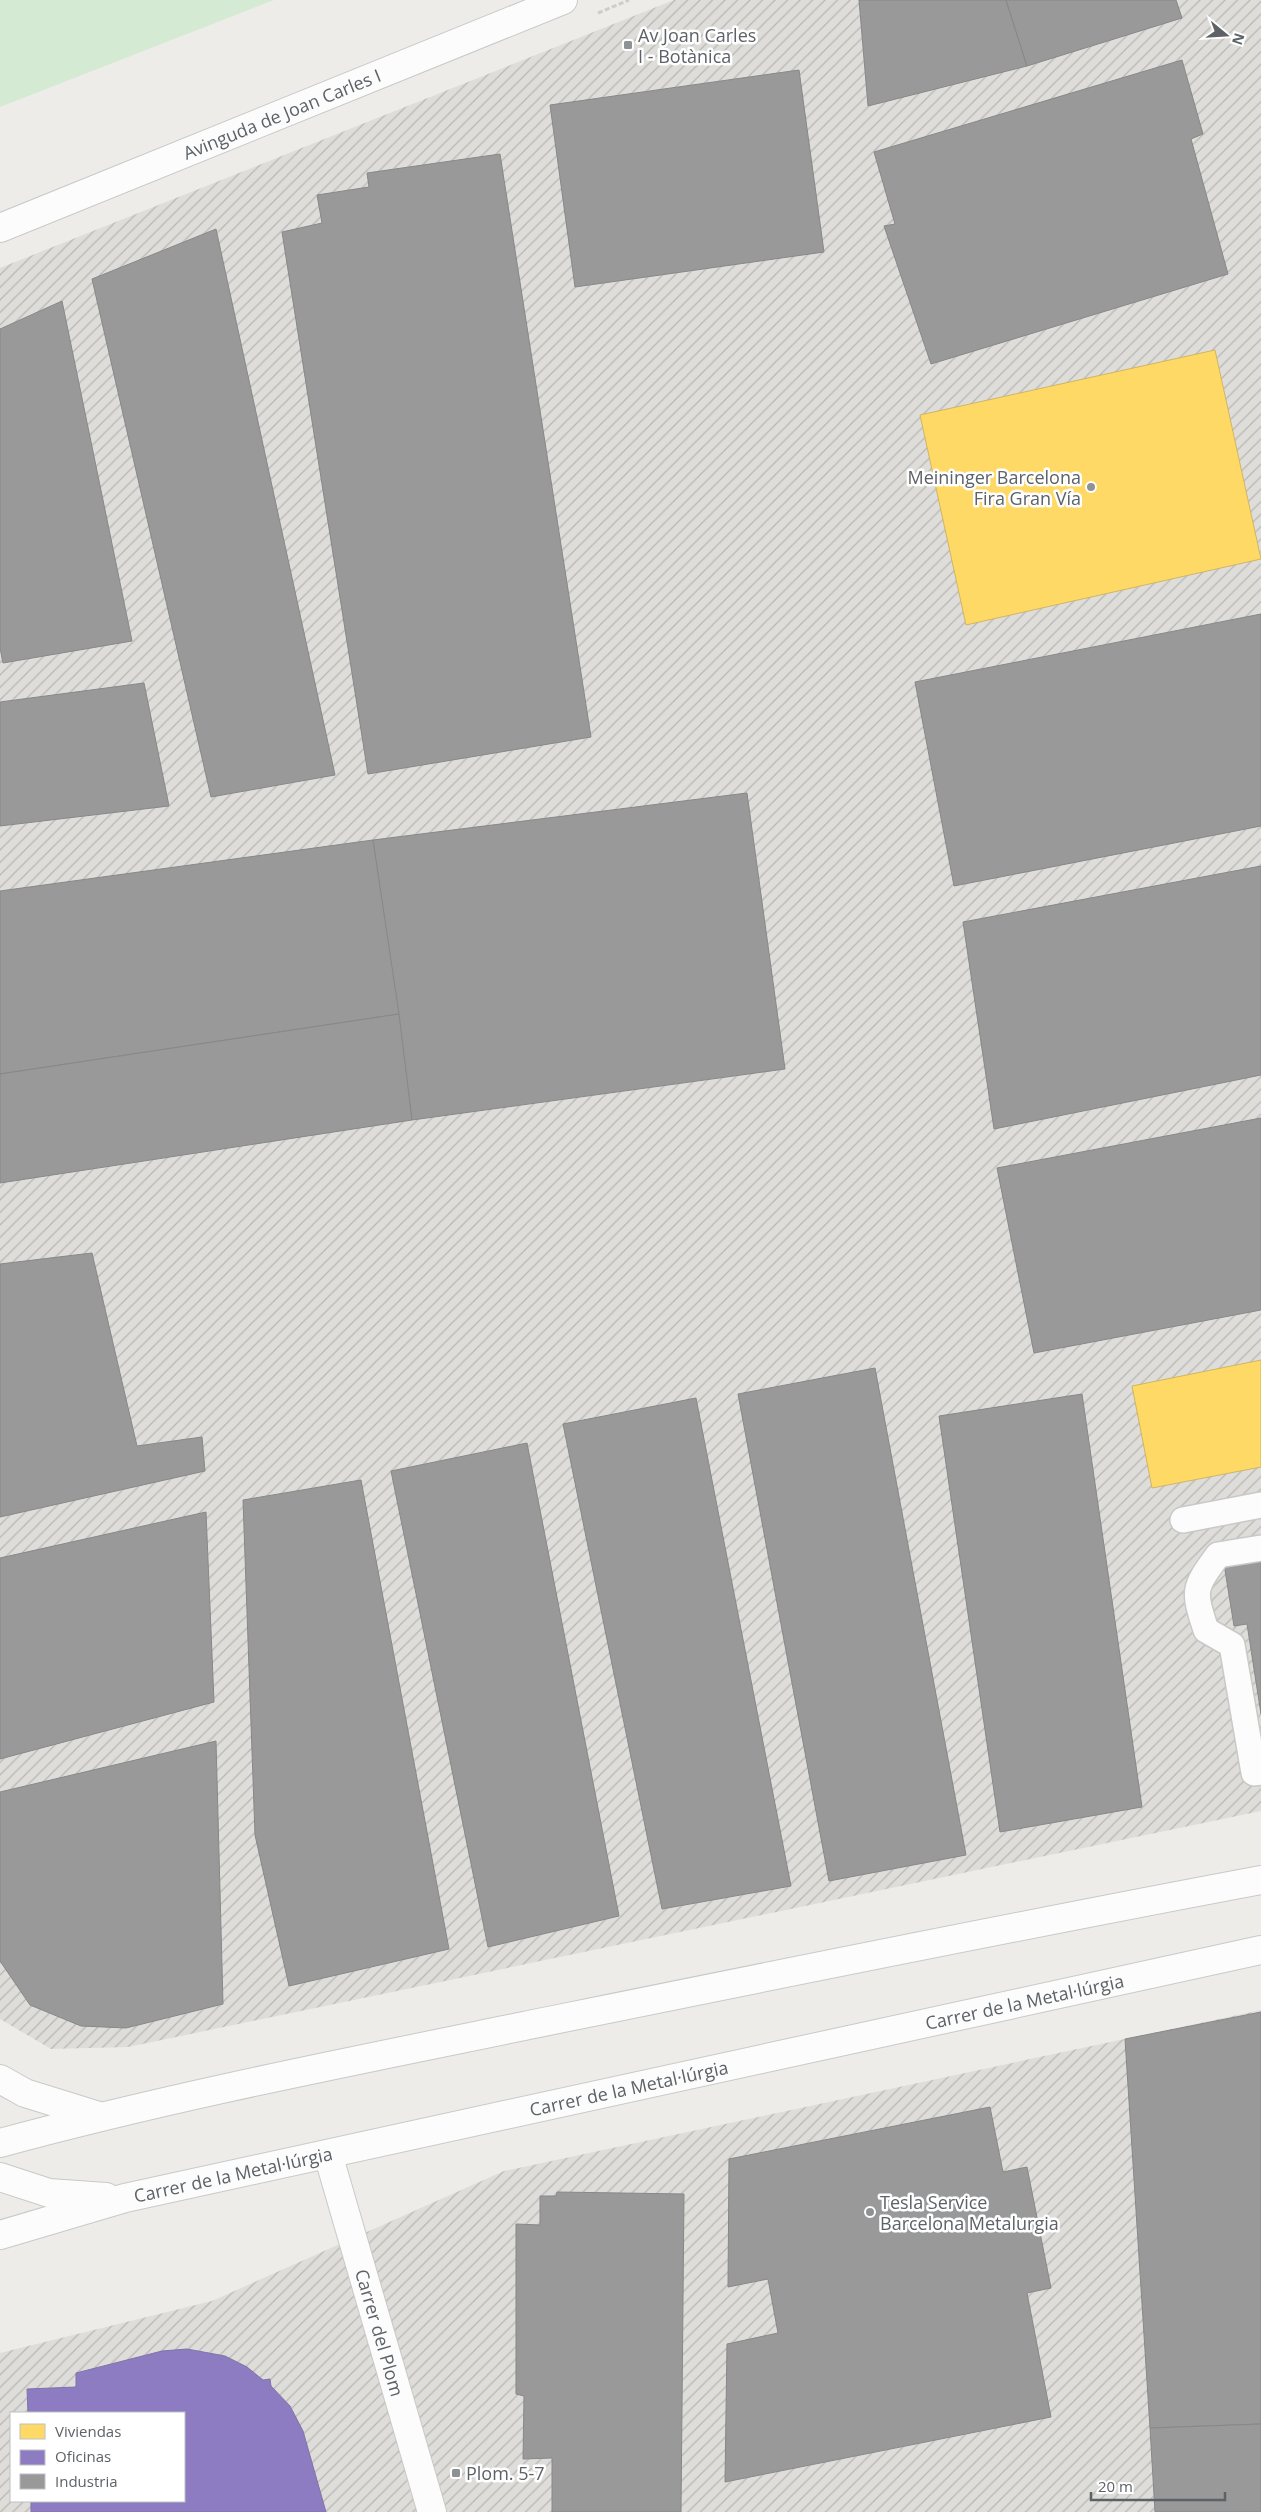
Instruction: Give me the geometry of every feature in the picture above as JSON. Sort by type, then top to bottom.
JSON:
[{"type":"street","name":"Avinguda de Joan Carles I","points":[[0,228],[563,0]]},
{"type":"street","points":[[0,2142],[99,2116],[957,1938],[1261,1880]]},
{"type":"street","name":"Carrer de la Metal·lúrgia","points":[[0,2235],[125,2198],[1261,1950]]},
{"type":"street","points":[[0,2079],[25,2093],[99,2116]]},
{"type":"street","name":"Carrer del Plom","points":[[328,2154],[432,2512]]},
{"type":"street","points":[[0,2177],[49,2193],[125,2198]]},
{"type":"lane","points":[[1183,1520],[1261,1505]]},
{"type":"lane","points":[[1261,1548],[1218,1555],[1202,1578],[1196,1598],[1206,1630],[1232,1645],[1254,1773],[1261,1772]]},
{"type":"shaded area","points":[[674,0],[1261,0],[1261,1811],[128,2047],[51,2049],[0,2019],[0,268]]},
{"type":"shaded area","points":[[1261,2010],[1261,2512],[0,2512],[0,2353],[212,2301],[504,2171]]},
{"type":"green space","points":[[0,0],[274,0],[0,107]]},
{"type":"building: Viviendas","name":"Meininger Barcelona Fira Gran Vía","points":[[1215,350],[1261,559],[966,625],[920,415]]},
{"type":"building: Viviendas","points":[[1261,1360],[1261,1467],[1152,1488],[1132,1386]]},
{"type":"building: Oficinas","points":[[187,2349],[225,2356],[247,2367],[263,2380],[270,2379],[271,2386],[290,2406],[303,2431],[326,2512],[31,2512],[31,2502],[185,2502],[185,2412],[28,2412],[27,2389],[76,2387],[76,2373],[162,2351]]},
{"type":"building: Industria","points":[[859,0],[1006,0],[1027,66],[868,106]]},
{"type":"building: Industria","points":[[1006,0],[1176,0],[1182,18],[1027,66]]},
{"type":"building: Industria","points":[[1182,60],[1203,134],[1191,139],[1228,274],[931,364],[884,226],[895,224],[874,152]]},
{"type":"building: Industria","points":[[799,70],[824,252],[575,287],[550,105]]},
{"type":"building: Industria","points":[[500,154],[591,737],[368,774],[282,232],[322,223],[317,195],[369,187],[367,173]]},
{"type":"building: Industria","points":[[216,229],[335,775],[211,797],[92,279]]},
{"type":"building: Industria","points":[[62,301],[132,641],[3,663],[0,648],[0,329]]},
{"type":"building: Industria","points":[[1261,614],[1261,826],[954,886],[915,682]]},
{"type":"building: Industria","points":[[144,683],[169,806],[0,826],[0,702]]},
{"type":"building: Industria","points":[[747,793],[785,1069],[412,1120],[373,840]]},
{"type":"building: Industria","points":[[373,840],[399,1014],[0,1074],[0,891]]},
{"type":"building: Industria","points":[[1261,866],[1261,1075],[994,1129],[963,922]]},
{"type":"building: Industria","points":[[399,1014],[412,1120],[0,1183],[0,1074]]},
{"type":"building: Industria","points":[[1261,1118],[1261,1310],[1034,1353],[997,1168]]},
{"type":"building: Industria","points":[[92,1253],[137,1446],[202,1437],[205,1471],[0,1517],[0,1264]]},
{"type":"building: Industria","points":[[875,1368],[966,1855],[829,1881],[738,1394]]},
{"type":"building: Industria","points":[[1082,1394],[1142,1807],[1000,1832],[939,1416]]},
{"type":"building: Industria","points":[[696,1398],[791,1886],[662,1909],[563,1424]]},
{"type":"building: Industria","points":[[527,1443],[619,1916],[488,1947],[391,1471]]},
{"type":"building: Industria","points":[[361,1480],[449,1949],[289,1986],[255,1835],[243,1500]]},
{"type":"building: Industria","points":[[206,1512],[214,1702],[0,1759],[0,1558]]},
{"type":"building: Industria","points":[[1261,1558],[1261,1714],[1247,1624],[1234,1626],[1224,1564]]},
{"type":"building: Industria","points":[[216,1741],[223,2004],[126,2028],[81,2026],[30,2005],[0,1961],[0,1792]]},
{"type":"building: Industria","points":[[1261,2012],[1261,2424],[1150,2428],[1125,2039]]},
{"type":"building: Industria","points":[[990,2107],[1003,2172],[1027,2167],[1051,2288],[1027,2293],[1051,2417],[725,2482],[727,2344],[778,2333],[768,2279],[728,2287],[729,2159]]},
{"type":"building: Industria","points":[[557,2192],[684,2194],[681,2512],[552,2512],[552,2458],[523,2459],[524,2396],[516,2394],[516,2224],[540,2225],[540,2196],[556,2196]]},
{"type":"building: Industria","points":[[1261,2424],[1261,2512],[1155,2512],[1150,2428]]},
{"type":"place","name":"Av Joan Carles I - Botànica","points":[[628,45]]},
{"type":"place","name":"Meininger Barcelona Fira Gran Vía","points":[[1091,487]]},
{"type":"place","name":"Tesla Service Barcelona Metalurgia","points":[[870,2212]]},
{"type":"place","name":"Plom. 5-7","points":[[456,2473]]}]
